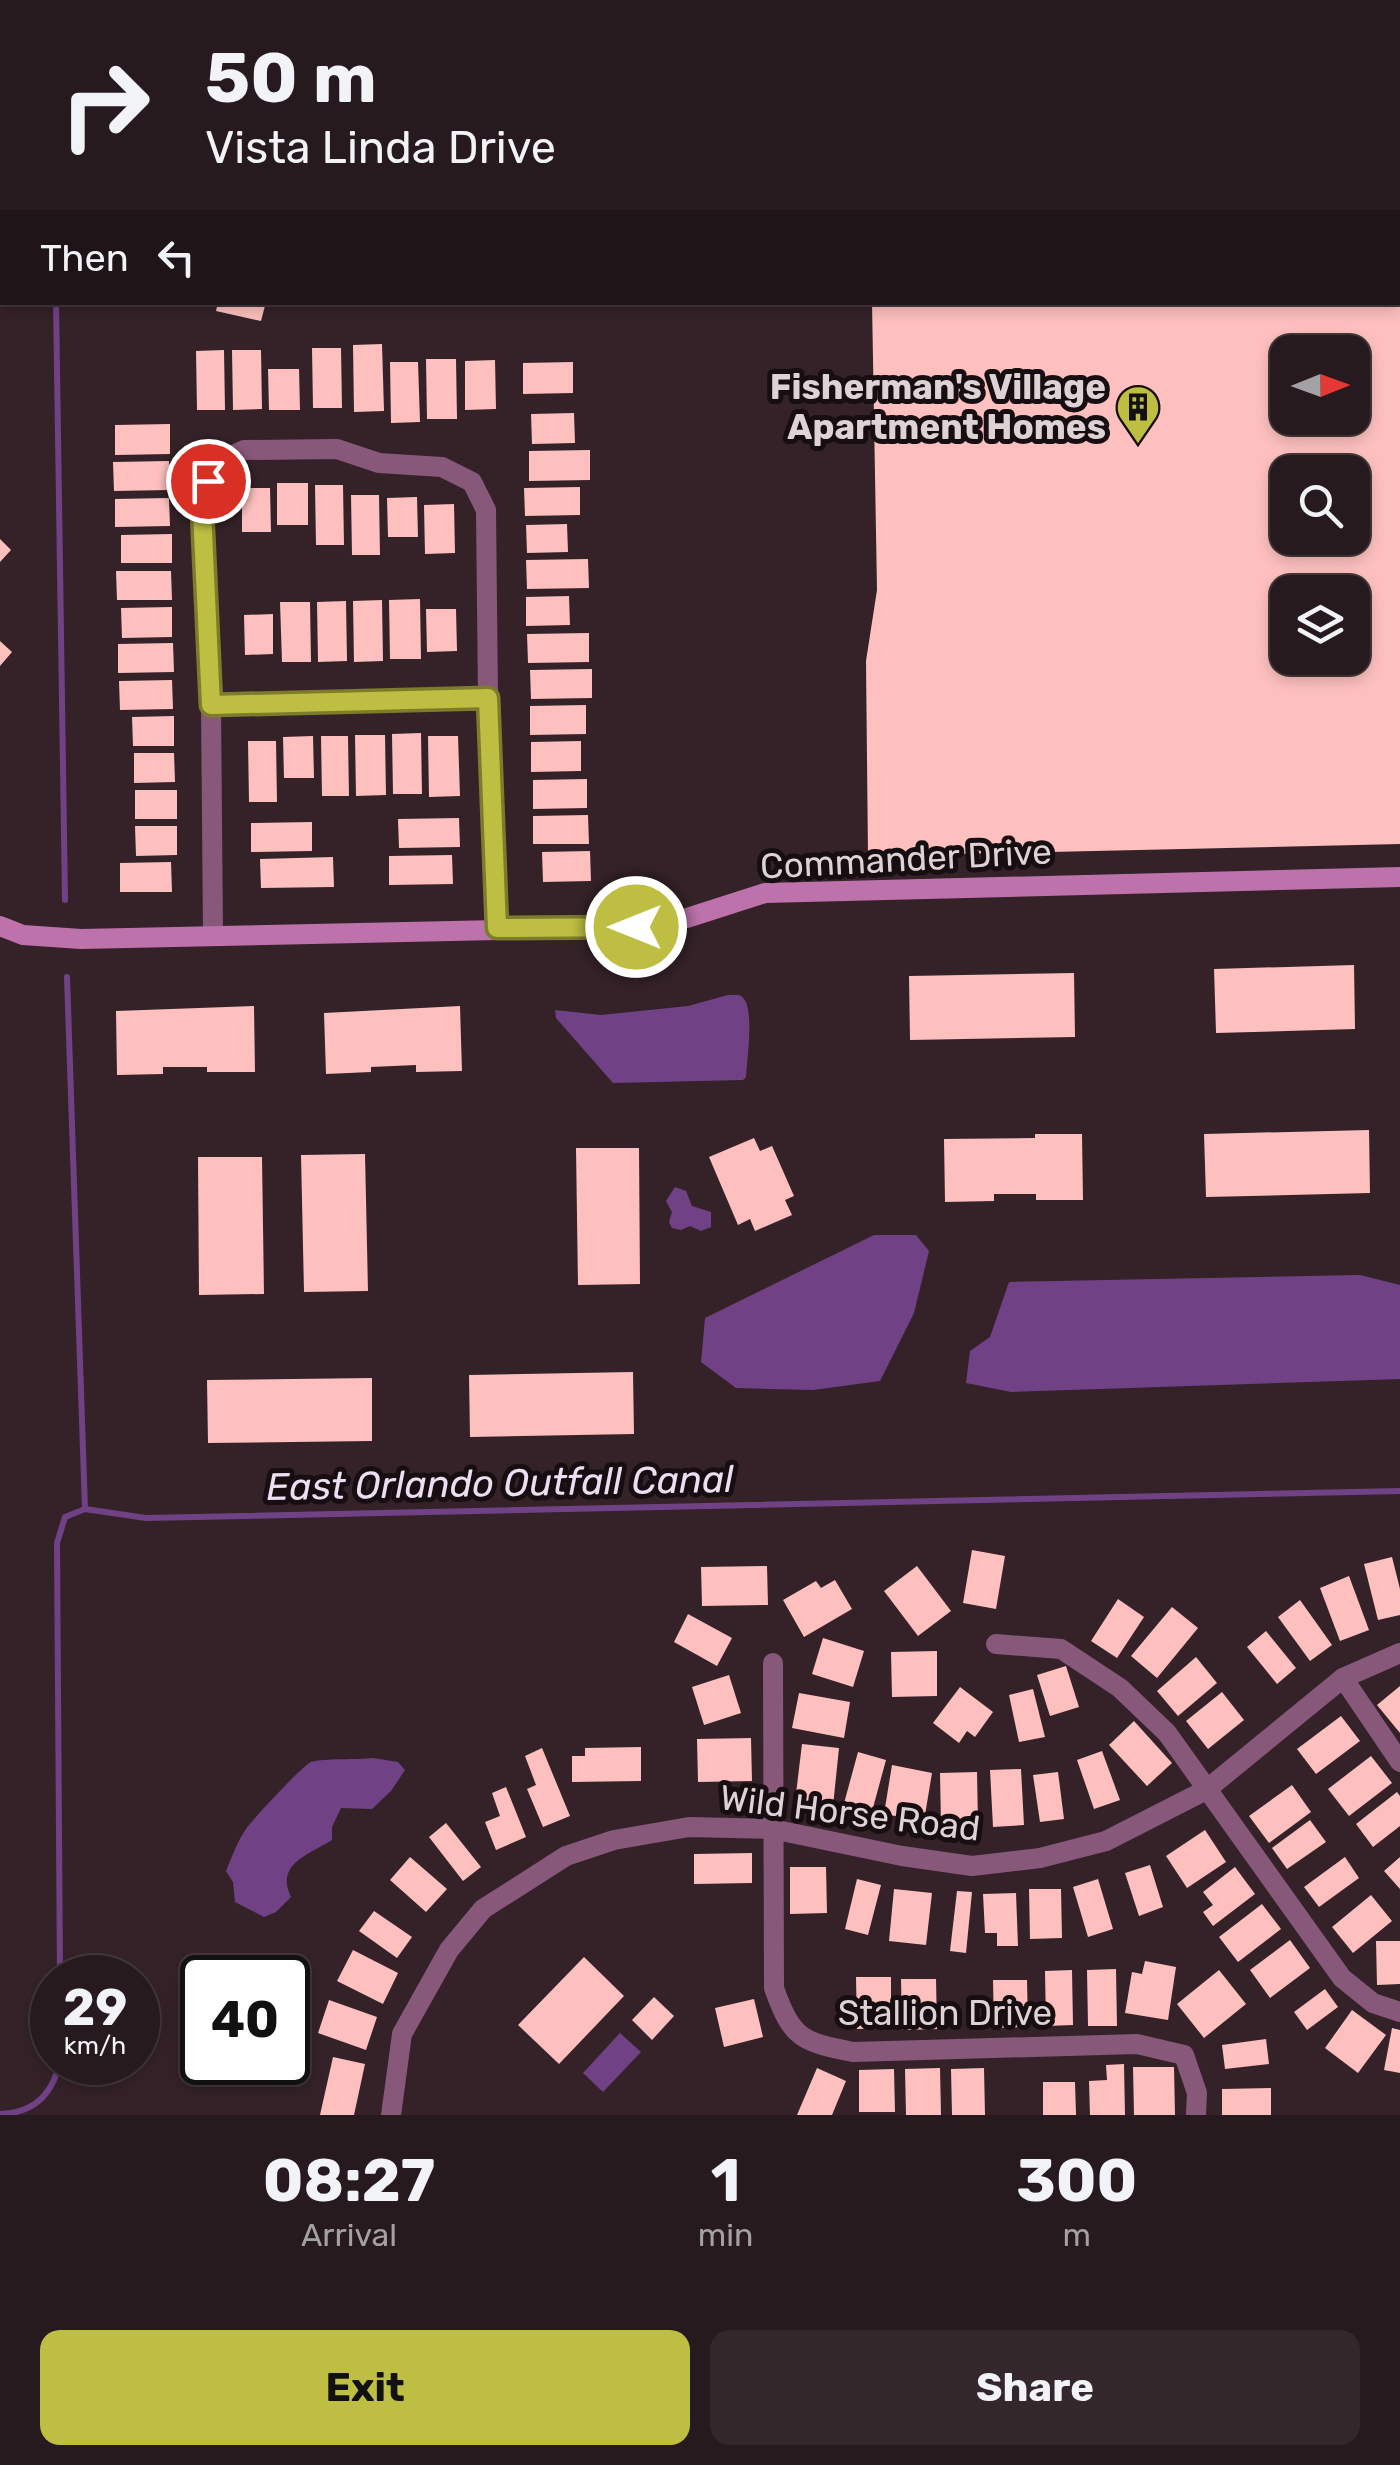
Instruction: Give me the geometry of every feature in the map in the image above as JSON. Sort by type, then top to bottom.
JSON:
[{"type":"street","points":[[213,934],[211,705],[202,511],[208,481],[224,459],[244,450],[337,449],[380,463],[442,467],[472,482],[486,510],[497,928]]},
{"type":"street","points":[[211,705],[488,698]]},
{"type":"street","name":"Commander Drive","points":[[0,926],[48,938],[636,927],[688,918],[764,892],[1400,877]]},
{"type":"street","points":[[996,1644],[1061,1649],[1120,1688],[1167,1733],[1342,1978],[1373,2002],[1400,2012]]},
{"type":"street","name":"Wild Horse Road","points":[[391,2115],[402,2034],[449,1950],[483,1909],[566,1856],[614,1840],[689,1827],[772,1829],[972,1866],[1040,1858],[1106,1841],[1206,1790],[1343,1678],[1400,1653]]},
{"type":"street","points":[[772,1829],[773,1663]]},
{"type":"street","points":[[1343,1678],[1400,1762]]},
{"type":"street","name":"Stallion Drive","points":[[772,1829],[774,1988],[787,2025],[816,2045],[854,2052],[1137,2044],[1184,2055],[1197,2092],[1196,2115]]},
{"type":"shaded area","points":[[728,995],[742,997],[749,1014],[748,1060],[743,1080],[613,1083],[556,1018],[555,1010],[601,1015],[688,1006]]},
{"type":"shaded area","points":[[675,1187],[686,1191],[692,1206],[711,1212],[711,1227],[701,1231],[690,1226],[672,1228],[672,1212],[666,1201]]},
{"type":"shaded area","points":[[874,1235],[916,1235],[929,1251],[914,1313],[880,1381],[813,1390],[736,1388],[701,1362],[705,1318]]},
{"type":"shaded area","points":[[1360,1275],[1400,1285],[1400,1379],[1011,1392],[966,1383],[970,1351],[990,1337],[1009,1282]]},
{"type":"shaded area","points":[[373,1758],[398,1762],[405,1770],[372,1809],[341,1808],[332,1827],[332,1840],[291,1868],[287,1886],[291,1897],[276,1912],[264,1917],[235,1902],[233,1882],[226,1871],[237,1844],[298,1772],[311,1762]]},
{"type":"shaded area","points":[[620,2033],[641,2052],[603,2092],[583,2073]]},
{"type":"building","points":[[217,305],[265,305],[261,321],[216,311]]},
{"type":"building","name":"Fisherman's Village Apartment Homes","points":[[872,305],[1400,305],[1400,844],[868,856],[866,661],[877,590]]},
{"type":"building","points":[[382,344],[384,411],[354,412],[353,345]]},
{"type":"building","points":[[312,348],[341,348],[342,408],[313,408]]},
{"type":"building","points":[[224,350],[225,410],[197,410],[196,351]]},
{"type":"building","points":[[232,350],[261,350],[262,409],[233,410]]},
{"type":"building","points":[[426,359],[456,359],[457,419],[427,419]]},
{"type":"building","points":[[495,360],[496,409],[465,410],[465,361]]},
{"type":"building","points":[[390,362],[418,362],[420,422],[391,423]]},
{"type":"building","points":[[573,362],[573,393],[523,394],[523,363]]},
{"type":"building","points":[[268,369],[299,369],[300,410],[269,410]]},
{"type":"building","points":[[574,413],[575,443],[532,444],[531,414]]},
{"type":"building","points":[[170,424],[170,454],[115,455],[115,425]]},
{"type":"building","points":[[590,450],[590,480],[529,481],[529,451]]},
{"type":"building","points":[[169,461],[169,490],[114,491],[113,462]]},
{"type":"building","points":[[277,483],[308,483],[308,525],[277,525]]},
{"type":"building","points":[[315,485],[343,485],[344,545],[316,545]]},
{"type":"building","points":[[580,487],[580,515],[525,516],[524,488]]},
{"type":"building","points":[[242,488],[270,488],[271,532],[242,532]]},
{"type":"building","points":[[351,495],[379,495],[380,555],[352,555]]},
{"type":"building","points":[[417,497],[418,537],[388,537],[387,498]]},
{"type":"building","points":[[169,498],[170,526],[115,527],[115,499]]},
{"type":"building","points":[[454,504],[455,553],[425,554],[424,505]]},
{"type":"building","points":[[567,524],[568,552],[527,553],[526,525]]},
{"type":"building","points":[[172,534],[172,563],[121,563],[121,535]]},
{"type":"building","points":[[0,539],[11,550],[0,562]]},
{"type":"building","points":[[588,559],[589,588],[527,589],[526,560]]},
{"type":"building","points":[[116,571],[171,571],[172,600],[117,600]]},
{"type":"building","points":[[569,596],[570,625],[526,626],[526,597]]},
{"type":"building","points":[[420,599],[421,659],[390,659],[389,600]]},
{"type":"building","points":[[382,600],[383,661],[354,662],[353,601]]},
{"type":"building","points":[[346,601],[347,661],[318,662],[317,602]]},
{"type":"building","points":[[280,602],[310,602],[311,662],[282,662]]},
{"type":"building","points":[[172,607],[172,637],[122,638],[121,608]]},
{"type":"building","points":[[426,609],[456,609],[457,651],[427,652]]},
{"type":"building","points":[[273,614],[273,654],[245,655],[244,615]]},
{"type":"building","points":[[589,633],[589,662],[528,663],[527,634]]},
{"type":"building","points":[[0,641],[12,652],[0,666]]},
{"type":"building","points":[[173,643],[174,672],[118,673],[118,644]]},
{"type":"building","points":[[592,669],[592,698],[531,699],[530,670]]},
{"type":"building","points":[[172,680],[173,709],[120,710],[119,681]]},
{"type":"building","points":[[586,705],[586,734],[530,735],[530,706]]},
{"type":"building","points":[[174,716],[174,746],[133,746],[132,717]]},
{"type":"building","points":[[421,733],[422,794],[393,794],[392,734]]},
{"type":"building","points":[[355,735],[385,735],[386,795],[356,796]]},
{"type":"building","points":[[313,736],[314,778],[284,778],[283,737]]},
{"type":"building","points":[[321,736],[348,736],[349,796],[322,796]]},
{"type":"building","points":[[428,736],[458,736],[460,796],[429,797]]},
{"type":"building","points":[[248,741],[276,741],[277,802],[249,802]]},
{"type":"building","points":[[581,741],[581,771],[531,772],[531,742]]},
{"type":"building","points":[[134,753],[174,753],[175,782],[134,783]]},
{"type":"building","points":[[587,779],[587,808],[533,809],[533,780]]},
{"type":"building","points":[[135,790],[177,790],[177,819],[135,819]]},
{"type":"building","points":[[588,815],[589,844],[533,844],[533,816]]},
{"type":"building","points":[[459,818],[460,847],[399,848],[398,819]]},
{"type":"building","points":[[312,822],[312,851],[251,852],[251,823]]},
{"type":"building","points":[[135,826],[177,826],[177,855],[136,856]]},
{"type":"building","points":[[590,851],[591,881],[543,882],[542,852]]},
{"type":"building","points":[[452,855],[453,884],[389,885],[389,856]]},
{"type":"building","points":[[333,857],[334,887],[261,888],[260,859]]},
{"type":"building","points":[[171,862],[172,892],[120,892],[120,863]]},
{"type":"building","points":[[1354,965],[1355,1029],[1216,1033],[1214,969]]},
{"type":"building","points":[[1074,973],[1075,1037],[910,1040],[909,976]]},
{"type":"building","points":[[254,1006],[255,1072],[163,1067],[163,1074],[117,1075],[116,1011]]},
{"type":"building","points":[[460,1006],[462,1071],[416,1072],[416,1065],[326,1074],[324,1013]]},
{"type":"building","points":[[1369,1130],[1370,1193],[1206,1197],[1204,1134]]},
{"type":"building","points":[[1035,1134],[1082,1134],[1083,1200],[1036,1200],[1036,1194],[994,1194],[994,1201],[945,1202],[944,1139],[1035,1138]]},
{"type":"building","points":[[754,1138],[760,1151],[772,1146],[794,1196],[785,1200],[792,1215],[755,1231],[750,1219],[738,1225],[709,1157]]},
{"type":"building","points":[[576,1148],[639,1148],[640,1284],[578,1285]]},
{"type":"building","points":[[365,1154],[368,1291],[304,1292],[301,1155]]},
{"type":"building","points":[[198,1157],[262,1157],[264,1294],[199,1295]]},
{"type":"building","points":[[633,1372],[634,1434],[470,1437],[469,1375]]},
{"type":"building","points":[[372,1378],[372,1441],[208,1443],[207,1380]]},
{"type":"building","points":[[972,1550],[1005,1556],[996,1609],[963,1603]]},
{"type":"building","points":[[1392,1557],[1400,1589],[1400,1615],[1378,1620],[1364,1564]]},
{"type":"building","points":[[767,1566],[768,1605],[702,1606],[701,1567]]},
{"type":"building","points":[[917,1566],[951,1611],[918,1636],[884,1591]]},
{"type":"building","points":[[1349,1576],[1369,1630],[1340,1641],[1320,1588]]},
{"type":"building","points":[[835,1580],[852,1609],[804,1637],[783,1600],[816,1581],[821,1588]]},
{"type":"building","points":[[1118,1599],[1144,1617],[1117,1658],[1091,1641]]},
{"type":"building","points":[[1300,1600],[1332,1645],[1310,1661],[1278,1617]]},
{"type":"building","points":[[1172,1607],[1198,1628],[1157,1678],[1131,1656]]},
{"type":"building","points":[[688,1614],[732,1638],[717,1666],[674,1642]]},
{"type":"building","points":[[1266,1631],[1296,1668],[1277,1684],[1247,1647]]},
{"type":"building","points":[[823,1638],[864,1651],[853,1687],[812,1674]]},
{"type":"building","points":[[937,1651],[937,1696],[892,1697],[891,1652]]},
{"type":"building","points":[[1196,1657],[1217,1683],[1178,1716],[1157,1691]]},
{"type":"building","points":[[1066,1666],[1079,1707],[1050,1716],[1037,1675]]},
{"type":"building","points":[[729,1675],[741,1713],[704,1725],[692,1687]]},
{"type":"building","points":[[1400,1686],[1400,1733],[1377,1705]]},
{"type":"building","points":[[960,1687],[993,1712],[975,1737],[967,1731],[959,1743],[933,1723]]},
{"type":"building","points":[[1033,1689],[1045,1737],[1019,1742],[1009,1695]]},
{"type":"building","points":[[1222,1692],[1244,1720],[1208,1749],[1186,1721]]},
{"type":"building","points":[[799,1693],[850,1702],[844,1738],[792,1728]]},
{"type":"building","points":[[1341,1716],[1360,1741],[1316,1774],[1297,1749]]},
{"type":"building","points":[[1134,1721],[1172,1763],[1147,1786],[1109,1745]]},
{"type":"building","points":[[751,1738],[752,1781],[698,1782],[697,1739]]},
{"type":"building","points":[[802,1744],[839,1748],[833,1806],[795,1802]]},
{"type":"building","points":[[641,1747],[641,1781],[572,1782],[572,1756],[585,1756],[585,1748]]},
{"type":"building","points":[[542,1748],[570,1816],[543,1827],[527,1789],[536,1785],[525,1756]]},
{"type":"building","points":[[1102,1751],[1120,1800],[1094,1809],[1077,1760]]},
{"type":"building","points":[[858,1752],[886,1760],[871,1815],[843,1807]]},
{"type":"building","points":[[1371,1756],[1392,1783],[1349,1816],[1328,1789]]},
{"type":"building","points":[[892,1765],[932,1773],[924,1821],[884,1814]]},
{"type":"building","points":[[1021,1769],[1024,1825],[993,1827],[990,1770]]},
{"type":"building","points":[[977,1772],[978,1823],[941,1824],[940,1773]]},
{"type":"building","points":[[1058,1772],[1064,1819],[1040,1822],[1033,1775]]},
{"type":"building","points":[[1292,1785],[1311,1812],[1269,1843],[1249,1816]]},
{"type":"building","points":[[506,1787],[526,1837],[496,1850],[485,1822],[500,1816],[492,1793]]},
{"type":"building","points":[[1397,1792],[1400,1826],[1373,1847],[1356,1824]]},
{"type":"building","points":[[1310,1820],[1326,1842],[1287,1869],[1272,1848]]},
{"type":"building","points":[[446,1823],[481,1867],[463,1881],[429,1837]]},
{"type":"building","points":[[1205,1830],[1226,1862],[1187,1888],[1166,1856]]},
{"type":"building","points":[[752,1853],[752,1883],[694,1884],[694,1854]]},
{"type":"building","points":[[410,1857],[447,1889],[426,1912],[390,1880]]},
{"type":"building","points":[[1345,1857],[1359,1878],[1319,1907],[1304,1887]]},
{"type":"building","points":[[1400,1857],[1400,1889],[1384,1871]]},
{"type":"building","points":[[1150,1865],[1163,1907],[1139,1916],[1125,1873]]},
{"type":"building","points":[[790,1867],[826,1867],[827,1913],[790,1914]]},
{"type":"building","points":[[1235,1867],[1255,1894],[1213,1926],[1203,1912],[1213,1905],[1203,1892]]},
{"type":"building","points":[[857,1879],[881,1885],[868,1935],[845,1929]]},
{"type":"building","points":[[1098,1879],[1113,1929],[1088,1937],[1073,1887]]},
{"type":"building","points":[[894,1889],[932,1893],[926,1945],[889,1941]]},
{"type":"building","points":[[1029,1889],[1061,1889],[1062,1938],[1030,1939]]},
{"type":"building","points":[[957,1891],[972,1892],[966,1953],[950,1951]]},
{"type":"building","points":[[1016,1893],[1018,1946],[997,1946],[997,1933],[985,1933],[983,1894]]},
{"type":"building","points":[[1371,1895],[1392,1921],[1353,1953],[1332,1927]]},
{"type":"building","points":[[1262,1904],[1281,1929],[1238,1962],[1219,1937]]},
{"type":"building","points":[[374,1911],[412,1937],[397,1958],[359,1931]]},
{"type":"building","points":[[1290,1940],[1310,1968],[1270,1998],[1250,1970]]},
{"type":"building","points":[[1376,1941],[1400,1941],[1400,1984],[1377,1985]]},
{"type":"building","points":[[353,1950],[398,1973],[383,2004],[337,1981]]},
{"type":"building","points":[[584,1957],[624,1996],[559,2064],[518,2025]]},
{"type":"building","points":[[1145,1961],[1176,1967],[1168,2020],[1125,2013],[1132,1972],[1142,1974]]},
{"type":"building","points":[[1116,1969],[1117,2026],[1088,2026],[1087,1970]]},
{"type":"building","points":[[1072,1970],[1073,2025],[1046,2026],[1045,1971]]},
{"type":"building","points":[[1219,1970],[1246,2004],[1204,2038],[1177,2004]]},
{"type":"building","points":[[856,1977],[891,1977],[891,2028],[857,2029]]},
{"type":"building","points":[[901,1979],[936,1979],[937,2029],[902,2030]]},
{"type":"building","points":[[993,1980],[1027,1980],[1028,2027],[994,2028]]},
{"type":"building","points":[[1325,1989],[1338,2007],[1307,2030],[1294,2012]]},
{"type":"building","points":[[654,1997],[674,2016],[652,2040],[632,2020]]},
{"type":"building","points":[[754,1999],[763,2037],[724,2047],[715,2008]]},
{"type":"building","points":[[329,2000],[377,2017],[366,2050],[318,2033]]},
{"type":"building","points":[[1352,2010],[1386,2035],[1358,2073],[1325,2048]]},
{"type":"building","points":[[1392,2028],[1400,2030],[1400,2073],[1384,2070]]},
{"type":"building","points":[[1266,2039],[1269,2064],[1225,2069],[1222,2045]]},
{"type":"building","points":[[333,2057],[365,2064],[354,2115],[320,2115]]},
{"type":"building","points":[[1124,2064],[1125,2115],[1090,2115],[1089,2081],[1107,2080],[1106,2065]]},
{"type":"building","points":[[1133,2067],[1174,2067],[1175,2115],[1134,2115]]},
{"type":"building","points":[[817,2068],[846,2081],[832,2115],[797,2115]]},
{"type":"building","points":[[940,2068],[941,2115],[906,2115],[905,2069]]},
{"type":"building","points":[[984,2068],[985,2115],[952,2115],[951,2069]]},
{"type":"building","points":[[894,2069],[895,2112],[859,2112],[859,2070]]},
{"type":"building","points":[[1043,2082],[1075,2082],[1076,2115],[1043,2115]]},
{"type":"building","points":[[1271,2088],[1271,2115],[1222,2115],[1222,2089]]},
{"type":"waterway","points":[[56,305],[65,900]]},
{"type":"waterway","points":[[67,977],[85,1509]]},
{"type":"waterway","name":"East Orlando Outfall Canal","points":[[60,1955],[57,1543],[65,1517],[85,1509],[146,1518],[1400,1491]]},
{"type":"waterway","name":"East Orlando Outfall Canal","points":[[0,2114],[32,2106],[51,2085]]},
{"type":"place","name":"Fisherman's Village Apartment Homes","points":[[1138,445]]},
{"type":"route","points":[[208,481],[202,511],[211,705],[488,698],[497,928],[636,927]]}]
